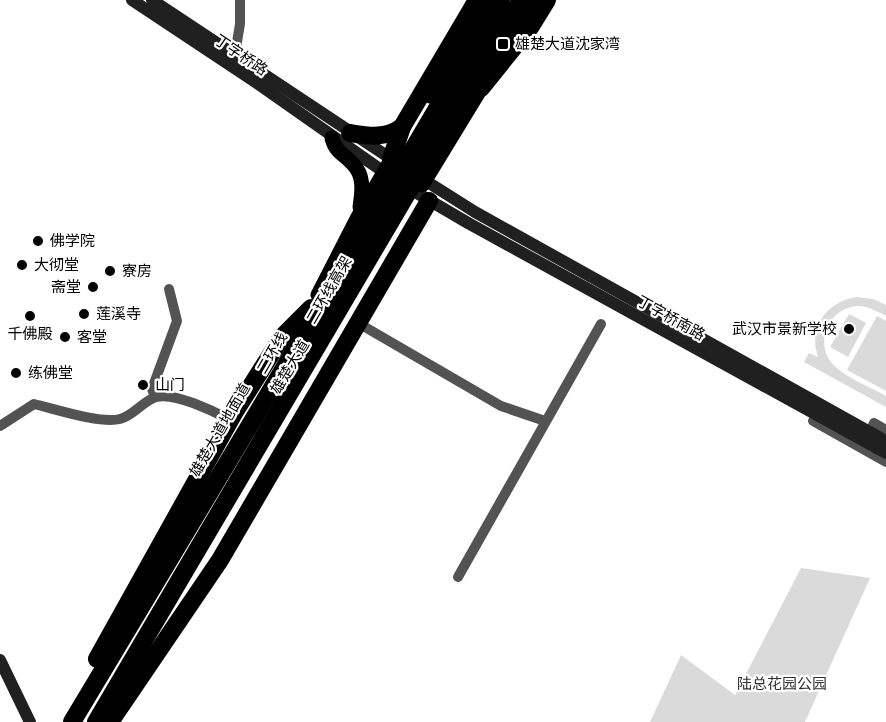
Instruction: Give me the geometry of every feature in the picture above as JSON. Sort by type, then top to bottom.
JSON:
[{"type":"highway","points":[[387,166],[402,127],[477,0]]},
{"type":"highway","name":"二环线","points":[[70,722],[283,370],[501,0]]},
{"type":"highway","name":"二环线高架","points":[[98,722],[521,0]]},
{"type":"highway","points":[[481,88],[519,43],[542,1]]},
{"type":"highway","points":[[341,135],[378,136],[390,134],[402,127]]},
{"type":"highway","points":[[110,722],[220,560],[330,373],[428,196]]},
{"type":"highway","points":[[62,722],[230,420],[282,337],[311,308]]},
{"type":"main road","name":"丁字桥路","points":[[132,0],[257,83],[341,135]]},
{"type":"main road","name":"丁字桥路","points":[[152,0],[235,54],[341,135]]},
{"type":"main road","name":"雄楚大道地面道","points":[[70,722],[311,308],[387,166],[491,0]]},
{"type":"main road","name":"雄楚大道","points":[[98,722],[169,608],[231,500],[428,196],[481,88]]},
{"type":"main road","points":[[341,135],[387,166]]},
{"type":"main road","points":[[341,135],[428,196]]},
{"type":"main road","points":[[341,135],[335,149],[354,164],[361,176],[362,189],[358,217]]},
{"type":"main road","name":"丁字桥南路","points":[[428,196],[448,195],[886,441]]},
{"type":"main road","name":"丁字桥南路","points":[[428,196],[468,223],[886,453]]},
{"type":"main road","points":[[0,660],[30,722]]},
{"type":"street","points":[[235,54],[240,24],[240,0]]},
{"type":"street","points":[[155,398],[152,389],[177,321],[169,289]]},
{"type":"street","points":[[358,323],[501,406],[545,421]]},
{"type":"street","points":[[458,577],[601,324]]},
{"type":"street","points":[[0,426],[33,404],[102,420],[122,419],[155,398],[169,396],[215,411],[230,420]]},
{"type":"street","points":[[813,421],[886,462]]},
{"type":"street","points":[[861,448],[874,423],[886,430]]},
{"type":"green space","points":[[856,297],[873,299],[886,305],[886,316],[864,306],[847,308],[838,313],[827,327],[824,345],[826,354],[842,372],[886,396],[886,407],[804,362],[809,353],[818,357],[816,336],[822,318],[836,304]]},
{"type":"green space","points":[[849,314],[866,323],[848,357],[830,347]]},
{"type":"green space","points":[[877,316],[886,321],[886,391],[847,370]]},
{"type":"green space","name":"陆总花园公园","points":[[801,568],[870,578],[805,722],[650,722],[681,655],[735,695]]},
{"type":"place","name":"雄楚大道沈家湾","points":[[503,44]]},
{"type":"place","name":"佛学院","points":[[38,241]]},
{"type":"place","name":"大彻堂","points":[[22,265]]},
{"type":"place","name":"寮房","points":[[110,271]]},
{"type":"place","name":"斋堂","points":[[93,287]]},
{"type":"place","name":"莲溪寺","points":[[84,314]]},
{"type":"place","name":"千佛殿","points":[[30,316]]},
{"type":"place","name":"武汉市景新学校","points":[[849,329]]},
{"type":"place","name":"客堂","points":[[65,337]]},
{"type":"place","name":"练佛堂","points":[[16,373]]},
{"type":"place","name":"山门","points":[[143,385]]}]
